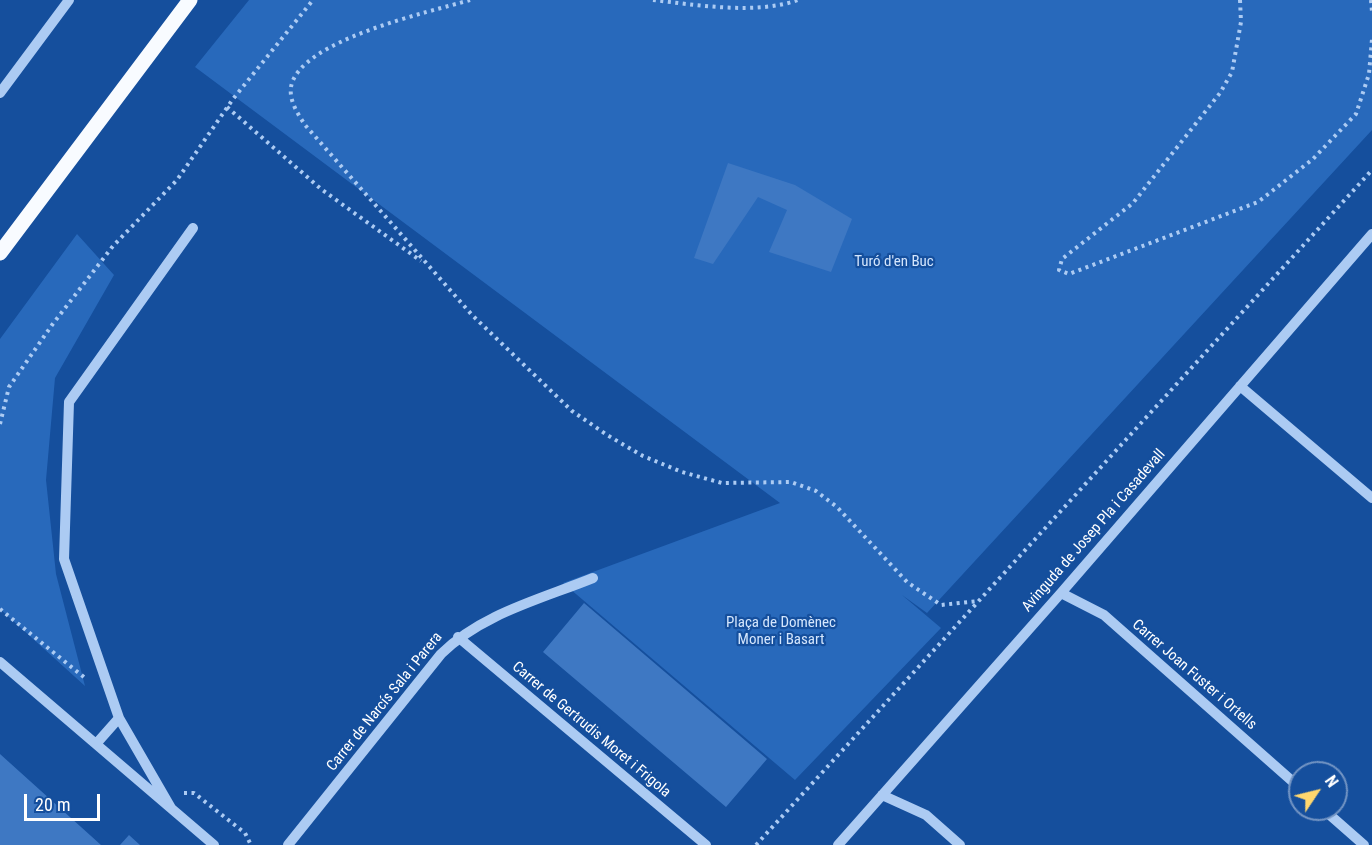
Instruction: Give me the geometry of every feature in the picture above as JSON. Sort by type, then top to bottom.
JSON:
[{"type":"main road","points":[[0,254],[190,0]]},
{"type":"street","points":[[0,93],[69,0]]},
{"type":"street","points":[[171,808],[119,718],[64,559],[69,402],[193,228]]},
{"type":"street","name":"Avinguda de Josep Pla i Casadevall","points":[[838,845],[1061,593],[1372,234]]},
{"type":"street","points":[[1240,386],[1372,498]]},
{"type":"street","name":"Carrer de Narcís Sala i Parera","points":[[288,845],[441,654],[458,637],[476,625],[593,578]]},
{"type":"street","name":"Carrer Joan Fuster i Ortells","points":[[1061,593],[1104,615],[1288,777]]},
{"type":"street","name":"Carrer de Gertrudis Moret i Frigola","points":[[458,637],[706,845]]},
{"type":"street","points":[[0,662],[214,845]]},
{"type":"street","points":[[96,744],[119,718]]},
{"type":"street","points":[[882,795],[926,815],[960,845]]},
{"type":"street","points":[[1337,821],[1364,845]]},
{"type":"path","points":[[0,424],[9,387],[52,325],[113,246],[177,180],[227,107],[313,0]]},
{"type":"path","points":[[470,0],[392,23],[335,44],[313,58],[294,79],[291,88],[295,108],[305,125],[472,315],[573,411],[607,435],[643,456],[682,472],[722,483],[791,482],[816,491],[837,507],[907,582],[932,599],[941,605],[978,601]]},
{"type":"path","points":[[653,0],[716,7],[784,5],[798,0]]},
{"type":"path","points":[[1240,0],[1241,22],[1232,72],[1220,93],[1133,203],[1062,259],[1059,270],[1063,274],[1069,274],[1190,230],[1258,202],[1313,159],[1356,114],[1369,75],[1372,39]]},
{"type":"path","points":[[1371,0],[1372,12]]},
{"type":"path","points":[[227,107],[321,189],[429,266]]},
{"type":"path","points":[[756,845],[1372,170]]},
{"type":"path","points":[[0,609],[87,680]]},
{"type":"path","points":[[178,787],[185,794],[194,793],[245,833],[251,845]]},
{"type":"green space","name":"Turó d'en Buc","points":[[249,0],[1372,0],[1372,130],[927,613],[902,595],[941,628],[795,780],[563,583],[780,503],[195,67]]},
{"type":"green space","points":[[77,234],[114,275],[55,378],[46,480],[56,574],[85,686],[0,609],[0,339]]},
{"type":"building","points":[[728,163],[795,185],[852,219],[831,272],[769,252],[787,210],[758,197],[713,264],[694,258]]},
{"type":"building","points":[[584,603],[767,759],[726,807],[543,652]]},
{"type":"building","points":[[0,754],[101,845],[0,845]]},
{"type":"building","points":[[129,835],[140,845],[120,845]]},
{"type":"park label","name":"Plaça de Domènec Moner i Basart","points":[[781,632]]}]
